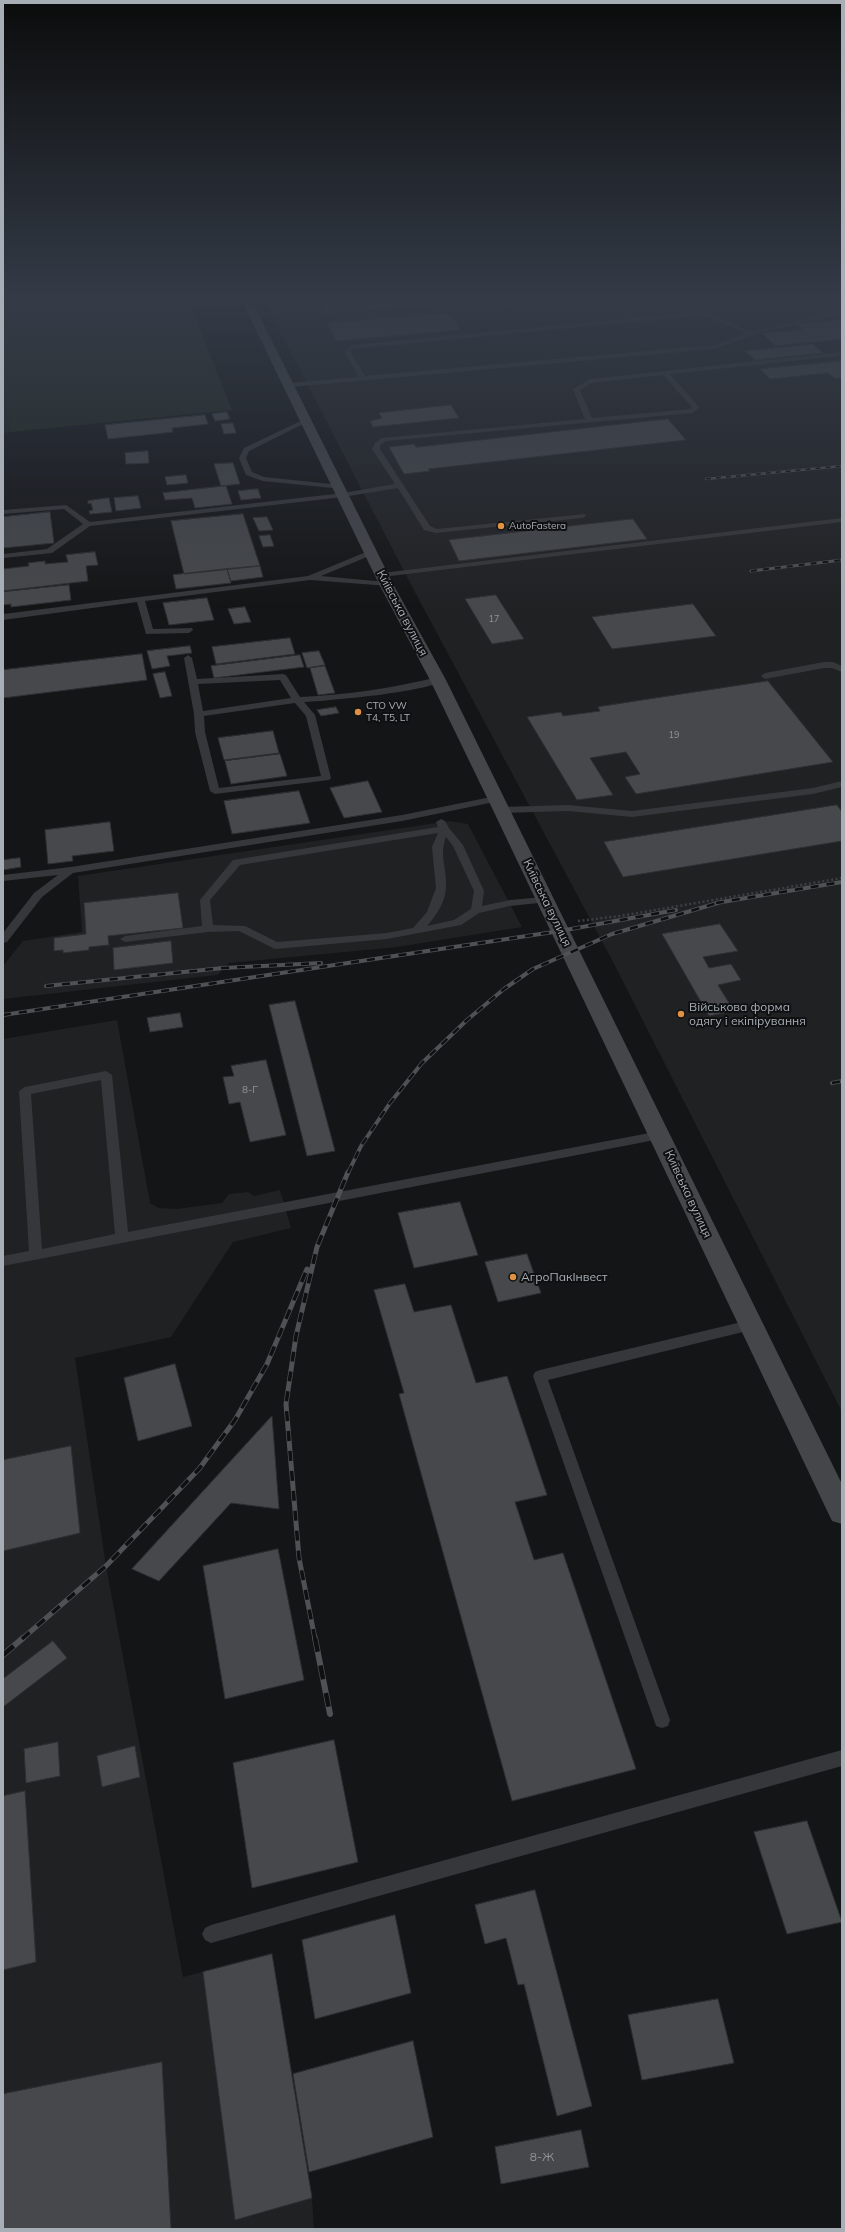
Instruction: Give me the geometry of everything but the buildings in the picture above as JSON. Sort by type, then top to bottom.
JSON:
[{"type":"main road","name":"Київська вулиця","points":[[298,401],[384,579],[438,680],[499,804],[544,900],[660,1135],[750,1325],[842,1512]]},
{"type":"lane","points":[[581,401],[590,420]]},
{"type":"lane","points":[[582,516],[436,530],[427,528],[376,449],[377,444],[384,440],[693,411],[696,407],[691,401]]},
{"type":"lane","points":[[307,420],[250,446],[243,451],[242,455],[249,473],[263,479],[341,491]]},
{"type":"lane","points":[[3,556],[49,550],[88,524],[341,491],[399,486]]},
{"type":"lane","points":[[3,512],[66,507],[88,524]]},
{"type":"lane","points":[[3,617],[310,578],[384,579],[842,520]]},
{"type":"lane","points":[[310,578],[371,552]]},
{"type":"lane","points":[[141,600],[149,632],[189,630]]},
{"type":"lane","points":[[188,658],[192,682],[199,714],[200,732],[215,791],[326,778],[310,714],[297,700],[283,677],[192,682]]},
{"type":"lane","points":[[765,676],[824,665],[834,665],[842,670]]},
{"type":"lane","points":[[199,714],[297,700],[337,698],[399,689],[438,680]]},
{"type":"lane","points":[[3,878],[71,870],[440,810],[499,804],[632,814],[813,791],[842,784]]},
{"type":"lane","points":[[440,810],[444,829],[458,845],[479,891],[476,912]]},
{"type":"lane","points":[[208,929],[205,900],[236,862],[366,840],[444,829]]},
{"type":"lane","points":[[416,931],[432,913],[441,888],[437,847],[444,829]]},
{"type":"lane","points":[[3,940],[38,894],[71,870]]},
{"type":"lane","points":[[125,939],[208,929],[241,928],[275,946],[387,936],[457,923],[476,912],[510,903],[544,900]]},
{"type":"lane","points":[[36,1255],[24,1091],[106,1075],[122,1238]]},
{"type":"lane","points":[[3,1261],[660,1135]]},
{"type":"lane","points":[[662,1720],[540,1376],[750,1325]]},
{"type":"lane","points":[[211,1934],[842,1758]]},
{"type":"path","points":[[556,924],[620,916],[842,878]]},
{"type":"shaded area","points":[[3,401],[5,401],[10,432],[3,433]]},
{"type":"shaded area","points":[[5,401],[228,401],[232,410],[10,432]]},
{"type":"shaded area","points":[[316,401],[842,401],[842,1412],[611,958],[417,596]]},
{"type":"shaded area","points":[[450,821],[468,824],[522,927],[397,947],[229,963],[217,975],[3,999],[3,966],[23,941],[82,932],[78,876]]},
{"type":"shaded area","points":[[117,1020],[150,1203],[159,1208],[176,1209],[222,1203],[229,1194],[248,1192],[254,1196],[280,1190],[291,1228],[233,1242],[171,1337],[75,1358],[106,1566],[183,1977],[272,1954],[312,2198],[314,2229],[3,2229],[3,1039]]},
{"type":"railway","points":[[706,479],[842,466]]},
{"type":"railway","points":[[751,571],[842,560]]},
{"type":"railway","points":[[720,902],[842,882]]},
{"type":"railway","points":[[348,1173],[361,1146],[390,1103],[422,1063],[467,1020],[504,989],[533,969],[612,934],[720,902]]},
{"type":"railway","points":[[3,1015],[560,931],[676,910]]},
{"type":"railway","points":[[46,986],[223,968],[321,963]]},
{"type":"railway","points":[[832,1083],[842,1081]]},
{"type":"railway","points":[[315,1639],[299,1558],[286,1404],[296,1336],[317,1247],[348,1172]]},
{"type":"railway","points":[[22,1639],[106,1566],[199,1469],[235,1420],[267,1364],[307,1269]]},
{"type":"railway","points":[[3,1655],[23,1638]]},
{"type":"railway","points":[[315,1638],[330,1714]]},
{"type":"place","name":"AutoFastera","points":[[501,526]]},
{"type":"place","name":"СТО VW T4, T5, LT","points":[[358,712]]},
{"type":"place","name":"Військова форма одягу і екіпірування","points":[[681,1014]]},
{"type":"place","name":"АгроПакІнвест","points":[[513,1277]]}]
